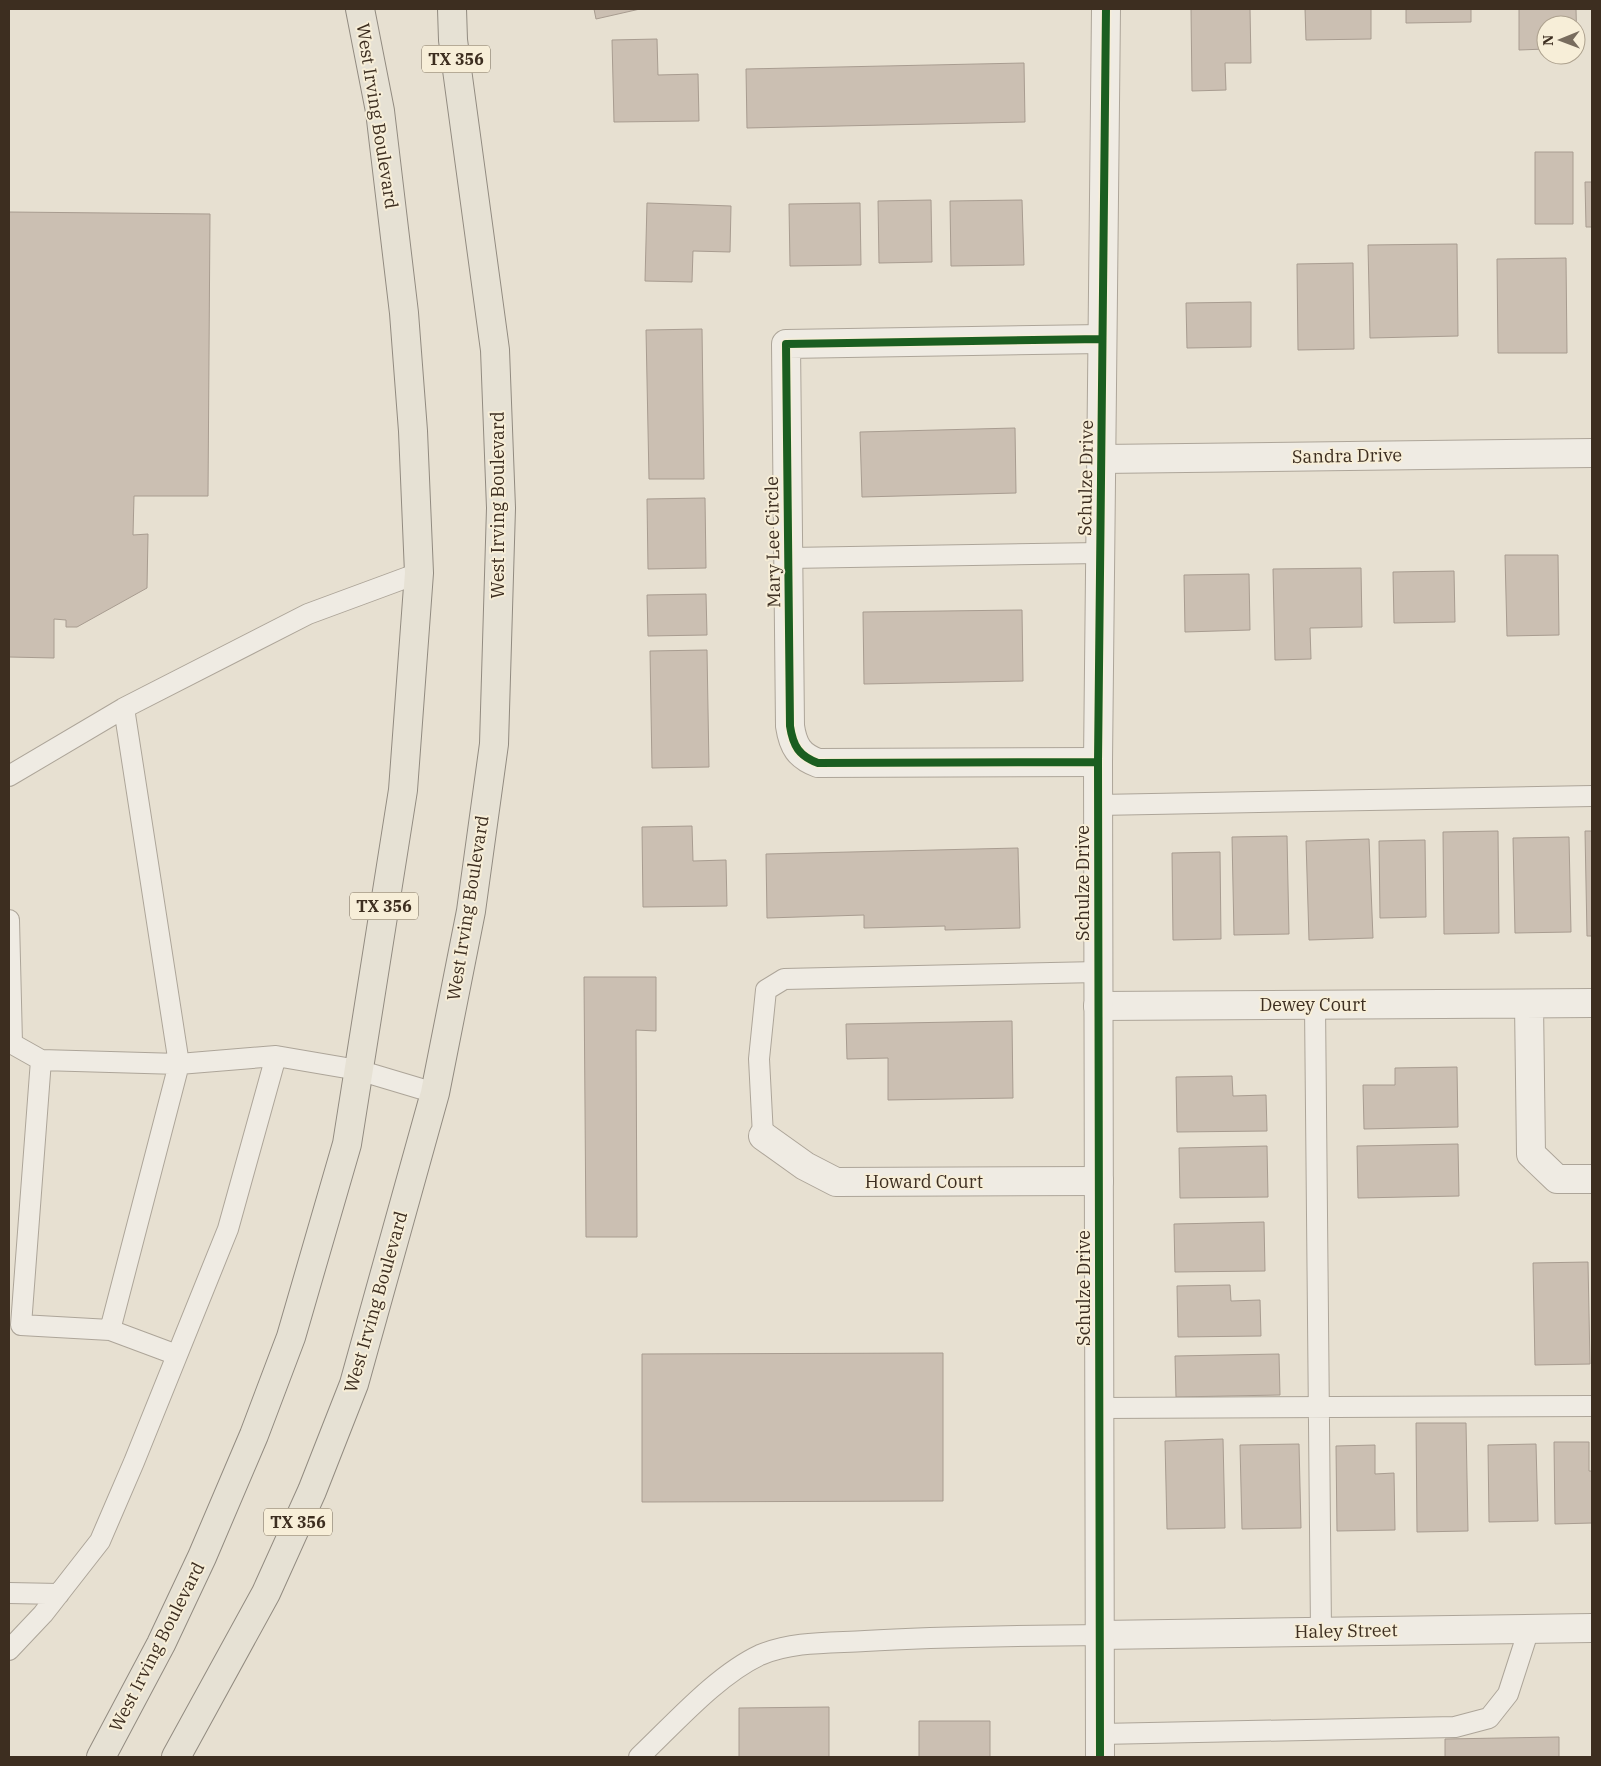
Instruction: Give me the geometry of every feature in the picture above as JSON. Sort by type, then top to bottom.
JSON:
[{"type":"main road","name":"West Irving Boulevard","points":[[101,1757],[161,1644],[202,1557],[254,1435],[287,1346],[347,1144],[403,790],[419,573],[413,431],[404,313],[380,110],[360,9]]},
{"type":"main road","name":"West Irving Boulevard","points":[[176,1757],[266,1593],[312,1491],[354,1384],[435,1094],[471,911],[494,744],[501,508],[495,350],[453,40],[452,9]]},
{"type":"street","name":"Schulze Drive","points":[[1100,1746],[1098,762],[1106,9]]},
{"type":"street","name":"Mary Lee Circle","points":[[1098,762],[818,763],[807,759],[798,752],[792,741],[790,726],[786,344],[1102,339]]},
{"type":"street","name":"Sandra Drive","points":[[1101,459],[1592,453]]},
{"type":"street","name":"Dewey Court","points":[[1098,1006],[1592,1003]]},
{"type":"street","points":[[1529,1004],[1531,1154],[1557,1179],[1592,1179]]},
{"type":"street","name":"Howard Court","points":[[763,1136],[805,1166],[836,1182],[1099,1181]]},
{"type":"street","name":"Haley Street","points":[[1099,1635],[1592,1628]]},
{"type":"lane","points":[[789,558],[1100,552]]},
{"type":"lane","points":[[9,776],[124,708],[308,614],[419,573]]},
{"type":"lane","points":[[110,1330],[179,1064],[124,708]]},
{"type":"lane","points":[[1098,805],[1592,796]]},
{"type":"lane","points":[[9,920],[11,1042],[41,1060],[179,1064],[276,1056],[358,1070],[435,1094]]},
{"type":"lane","points":[[763,1136],[759,1059],[766,990],[784,979],[1098,972]]},
{"type":"lane","points":[[1315,1005],[1321,1632]]},
{"type":"lane","points":[[9,1650],[59,1594],[100,1541],[178,1355],[228,1229],[276,1056]]},
{"type":"lane","points":[[41,1060],[15,1325],[110,1330],[178,1355]]},
{"type":"lane","points":[[1099,1408],[1592,1406]]},
{"type":"lane","points":[[9,1593],[59,1594]]},
{"type":"lane","points":[[1100,1746],[1455,1727],[1489,1718],[1508,1694],[1529,1628]]},
{"type":"lane","points":[[639,1757],[728,1674],[760,1656],[780,1648],[804,1644],[923,1638],[1099,1635]]},
{"type":"building","points":[[594,9],[640,9],[596,19]]},
{"type":"building","points":[[1191,9],[1250,9],[1251,63],[1225,63],[1226,90],[1192,91]]},
{"type":"building","points":[[1305,9],[1371,9],[1371,39],[1306,40]]},
{"type":"building","points":[[1406,9],[1471,9],[1471,22],[1406,23]]},
{"type":"building","points":[[1519,9],[1576,9],[1576,15],[1536,15],[1536,49],[1519,50]]},
{"type":"building","points":[[657,39],[658,75],[698,74],[699,121],[614,122],[612,40]]},
{"type":"building","points":[[1024,63],[1025,122],[747,128],[746,69]]},
{"type":"building","points":[[1535,152],[1573,152],[1573,224],[1535,224]]},
{"type":"building","points":[[1585,182],[1592,182],[1592,227],[1586,227]]},
{"type":"building","points":[[931,200],[932,262],[879,263],[878,201]]},
{"type":"building","points":[[1022,200],[1024,265],[951,266],[950,201]]},
{"type":"building","points":[[647,203],[731,206],[730,252],[693,251],[692,282],[645,281]]},
{"type":"building","points":[[860,203],[861,265],[790,266],[789,204]]},
{"type":"building","points":[[9,212],[210,214],[208,496],[134,496],[133,535],[148,534],[147,588],[77,627],[66,627],[66,620],[54,619],[54,658],[9,657]]},
{"type":"building","points":[[1457,244],[1458,336],[1370,338],[1368,245]]},
{"type":"building","points":[[1566,258],[1567,353],[1498,353],[1497,259]]},
{"type":"building","points":[[1353,263],[1354,349],[1298,350],[1297,264]]},
{"type":"building","points":[[1251,302],[1251,347],[1187,348],[1186,303]]},
{"type":"building","points":[[702,329],[704,479],[649,479],[646,330]]},
{"type":"building","points":[[1015,428],[1016,493],[862,497],[860,432]]},
{"type":"building","points":[[705,498],[706,568],[648,569],[647,499]]},
{"type":"building","points":[[1505,555],[1558,555],[1559,635],[1507,636]]},
{"type":"building","points":[[1361,568],[1362,627],[1310,628],[1311,659],[1275,660],[1273,569]]},
{"type":"building","points":[[1454,571],[1455,622],[1394,623],[1393,572]]},
{"type":"building","points":[[1249,574],[1250,630],[1185,632],[1184,575]]},
{"type":"building","points":[[706,594],[707,635],[648,636],[647,595]]},
{"type":"building","points":[[1022,610],[1023,681],[864,684],[863,612]]},
{"type":"building","points":[[707,650],[709,767],[652,768],[650,651]]},
{"type":"building","points":[[692,826],[693,861],[726,860],[727,906],[643,907],[642,827]]},
{"type":"building","points":[[1498,831],[1499,933],[1444,934],[1443,832]]},
{"type":"building","points":[[1585,831],[1592,831],[1592,936],[1587,936]]},
{"type":"building","points":[[1287,836],[1289,934],[1234,935],[1232,837]]},
{"type":"building","points":[[1569,837],[1571,932],[1515,933],[1513,838]]},
{"type":"building","points":[[1369,839],[1373,938],[1309,940],[1306,841]]},
{"type":"building","points":[[1425,840],[1426,917],[1380,918],[1379,841]]},
{"type":"building","points":[[1018,848],[1020,928],[945,930],[945,926],[864,928],[864,915],[767,918],[766,854]]},
{"type":"building","points":[[1220,852],[1221,939],[1173,940],[1172,853]]},
{"type":"building","points":[[584,977],[656,977],[656,1031],[636,1030],[637,1237],[586,1237]]},
{"type":"building","points":[[1012,1021],[1013,1098],[888,1100],[888,1058],[847,1059],[846,1024]]},
{"type":"building","points":[[1457,1067],[1458,1127],[1364,1129],[1363,1085],[1395,1085],[1395,1068]]},
{"type":"building","points":[[1232,1076],[1233,1096],[1266,1095],[1267,1131],[1177,1132],[1176,1077]]},
{"type":"building","points":[[1458,1144],[1459,1196],[1358,1198],[1357,1146]]},
{"type":"building","points":[[1267,1146],[1268,1197],[1180,1198],[1179,1148]]},
{"type":"building","points":[[1264,1222],[1265,1271],[1175,1272],[1174,1224]]},
{"type":"building","points":[[1588,1262],[1590,1364],[1535,1365],[1533,1263]]},
{"type":"building","points":[[1230,1285],[1231,1301],[1260,1300],[1261,1336],[1178,1337],[1177,1286]]},
{"type":"building","points":[[943,1353],[943,1501],[642,1502],[642,1354]]},
{"type":"building","points":[[1279,1354],[1280,1395],[1176,1397],[1175,1356]]},
{"type":"building","points":[[1416,1423],[1466,1423],[1468,1531],[1417,1532]]},
{"type":"building","points":[[1223,1439],[1225,1528],[1167,1529],[1165,1441]]},
{"type":"building","points":[[1554,1442],[1589,1442],[1589,1471],[1592,1471],[1592,1523],[1555,1524]]},
{"type":"building","points":[[1299,1444],[1301,1528],[1242,1529],[1240,1445]]},
{"type":"building","points":[[1536,1444],[1538,1521],[1489,1522],[1488,1445]]},
{"type":"building","points":[[1375,1445],[1375,1474],[1394,1473],[1395,1530],[1337,1531],[1336,1446]]},
{"type":"building","points":[[829,1707],[829,1757],[739,1757],[739,1708]]},
{"type":"building","points":[[919,1721],[990,1721],[990,1757],[919,1757]]},
{"type":"building","points":[[1559,1737],[1559,1757],[1445,1757],[1445,1739]]},
{"type":"cycle path","points":[[1100,1757],[1098,762],[1106,9]]},
{"type":"cycle path","points":[[1098,762],[818,763],[806,757],[795,745],[790,726],[786,344],[1102,339]]}]
